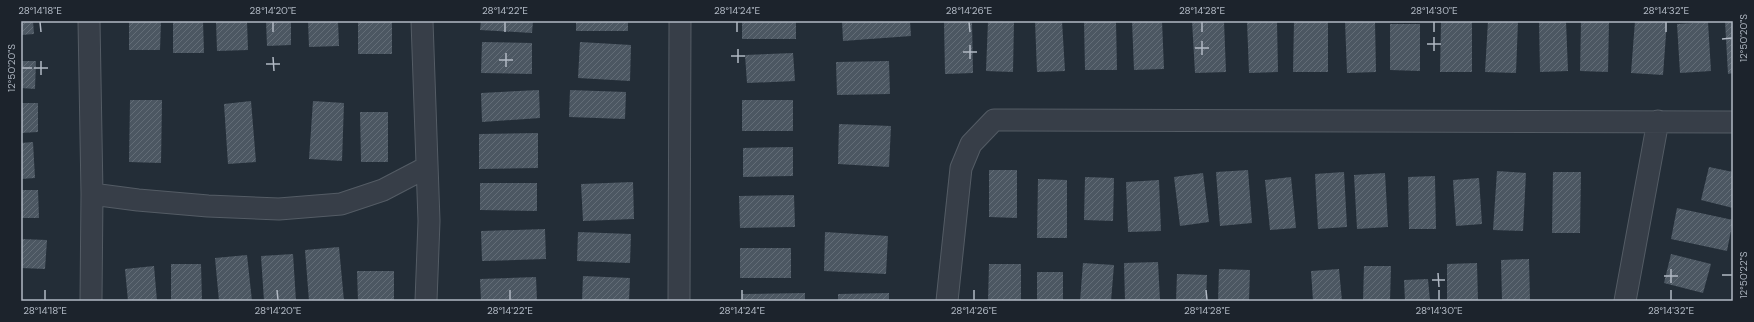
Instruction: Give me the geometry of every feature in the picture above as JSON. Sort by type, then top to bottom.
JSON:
[{"type":"street","points":[[89,21],[92,194],[91,301]]},
{"type":"street","points":[[422,21],[429,221],[426,301]]},
{"type":"street","points":[[678,301],[680,21]]},
{"type":"street","points":[[947,301],[960,168],[971,144],[994,120],[1733,122]]},
{"type":"street","points":[[1625,301],[1658,121]]},
{"type":"street","points":[[92,194],[138,200],[208,206],[279,209],[341,204],[383,190],[427,167]]},
{"type":"building","points":[[21,21],[33,21],[34,34],[21,35]]},
{"type":"building","points":[[129,21],[161,21],[160,50],[129,50]]},
{"type":"building","points":[[173,21],[203,21],[204,53],[173,53]]},
{"type":"building","points":[[216,21],[247,21],[248,50],[217,51]]},
{"type":"building","points":[[266,21],[291,21],[291,45],[267,46]]},
{"type":"building","points":[[308,21],[338,21],[339,46],[309,47]]},
{"type":"building","points":[[358,21],[392,21],[392,54],[358,54]]},
{"type":"building","points":[[481,21],[533,21],[532,33],[480,30]]},
{"type":"building","points":[[576,21],[628,21],[628,31],[576,31]]},
{"type":"building","points":[[742,21],[796,21],[796,39],[742,39]]},
{"type":"building","points":[[842,21],[910,21],[911,36],[843,41]]},
{"type":"building","points":[[944,21],[972,21],[973,73],[945,74]]},
{"type":"building","points":[[988,21],[1014,21],[1013,72],[986,71]]},
{"type":"building","points":[[1035,21],[1062,21],[1065,71],[1037,72]]},
{"type":"building","points":[[1084,21],[1116,21],[1117,70],[1085,70]]},
{"type":"building","points":[[1132,21],[1162,21],[1164,69],[1134,70]]},
{"type":"building","points":[[1192,21],[1224,21],[1226,72],[1195,73]]},
{"type":"building","points":[[1247,21],[1277,21],[1278,72],[1249,73]]},
{"type":"building","points":[[1294,21],[1328,21],[1328,72],[1293,72]]},
{"type":"building","points":[[1345,21],[1375,21],[1376,72],[1347,73]]},
{"type":"building","points":[[1441,21],[1472,21],[1472,72],[1440,72]]},
{"type":"building","points":[[1488,21],[1518,21],[1516,73],[1485,72]]},
{"type":"building","points":[[1539,21],[1566,21],[1568,71],[1540,72]]},
{"type":"building","points":[[1581,21],[1609,21],[1608,72],[1580,71]]},
{"type":"building","points":[[1635,21],[1667,21],[1663,75],[1631,73]]},
{"type":"building","points":[[1725,21],[1733,21],[1733,73],[1728,74]]},
{"type":"building","points":[[1708,22],[1711,71],[1680,73],[1677,24]]},
{"type":"building","points":[[1390,24],[1420,24],[1420,71],[1390,70]]},
{"type":"building","points":[[482,42],[532,43],[532,74],[481,73]]},
{"type":"building","points":[[580,42],[631,45],[630,81],[578,78]]},
{"type":"building","points":[[793,53],[795,81],[747,83],[745,55]]},
{"type":"building","points":[[21,61],[36,61],[35,89],[21,88]]},
{"type":"building","points":[[889,61],[890,94],[837,95],[836,62]]},
{"type":"building","points":[[539,90],[540,118],[482,122],[481,93]]},
{"type":"building","points":[[570,90],[626,92],[625,119],[569,117]]},
{"type":"building","points":[[130,100],[162,100],[161,163],[129,162]]},
{"type":"building","points":[[742,100],[793,100],[793,131],[742,131]]},
{"type":"building","points":[[251,101],[256,162],[228,164],[224,104]]},
{"type":"building","points":[[313,101],[344,103],[342,161],[309,159]]},
{"type":"building","points":[[21,103],[38,103],[38,132],[21,133]]},
{"type":"building","points":[[360,112],[388,112],[388,162],[361,162]]},
{"type":"building","points":[[839,124],[891,126],[889,167],[838,164]]},
{"type":"building","points":[[538,133],[538,168],[479,169],[479,134]]},
{"type":"building","points":[[33,142],[35,178],[21,179],[21,143]]},
{"type":"building","points":[[793,147],[793,176],[743,177],[743,148]]},
{"type":"building","points":[[1709,167],[1733,172],[1733,208],[1701,200]]},
{"type":"building","points":[[989,170],[1017,170],[1017,218],[989,217]]},
{"type":"building","points":[[1248,170],[1252,223],[1220,226],[1216,172]]},
{"type":"building","points":[[1497,171],[1526,173],[1523,231],[1493,230]]},
{"type":"building","points":[[1344,172],[1347,227],[1318,229],[1315,174]]},
{"type":"building","points":[[1553,172],[1581,172],[1580,233],[1552,233]]},
{"type":"building","points":[[1203,173],[1209,222],[1180,226],[1174,177]]},
{"type":"building","points":[[1385,173],[1388,227],[1357,229],[1354,175]]},
{"type":"building","points":[[1435,176],[1436,229],[1409,229],[1408,177]]},
{"type":"building","points":[[1085,177],[1114,178],[1113,221],[1084,220]]},
{"type":"building","points":[[1291,177],[1296,228],[1270,230],[1265,180]]},
{"type":"building","points":[[1479,178],[1482,224],[1456,226],[1453,180]]},
{"type":"building","points":[[1038,179],[1067,180],[1067,238],[1037,238]]},
{"type":"building","points":[[1159,180],[1161,231],[1128,232],[1126,182]]},
{"type":"building","points":[[633,182],[634,219],[583,221],[581,184]]},
{"type":"building","points":[[480,183],[537,183],[537,211],[480,210]]},
{"type":"building","points":[[21,190],[38,190],[39,218],[21,218]]},
{"type":"building","points":[[794,195],[795,227],[740,228],[739,196]]},
{"type":"building","points":[[1677,208],[1733,220],[1727,251],[1671,239]]},
{"type":"building","points":[[545,229],[546,259],[482,261],[481,231]]},
{"type":"building","points":[[578,232],[631,234],[630,263],[577,261]]},
{"type":"building","points":[[825,232],[888,236],[886,274],[824,271]]},
{"type":"building","points":[[21,239],[47,240],[45,269],[21,268]]},
{"type":"building","points":[[339,247],[344,301],[309,301],[305,250]]},
{"type":"building","points":[[740,248],[791,248],[791,278],[740,278]]},
{"type":"building","points":[[293,254],[296,301],[264,301],[261,256]]},
{"type":"building","points":[[1671,254],[1711,264],[1703,293],[1664,283]]},
{"type":"building","points":[[247,255],[252,301],[219,301],[215,258]]},
{"type":"building","points":[[1529,259],[1530,301],[1502,301],[1501,260]]},
{"type":"building","points":[[1158,262],[1160,301],[1125,301],[1124,263]]},
{"type":"building","points":[[1083,263],[1114,265],[1111,301],[1080,301]]},
{"type":"building","points":[[1477,263],[1478,301],[1447,301],[1447,264]]},
{"type":"building","points":[[171,264],[201,264],[202,301],[171,301]]},
{"type":"building","points":[[989,264],[1021,264],[1021,301],[988,301]]},
{"type":"building","points":[[154,266],[157,301],[128,301],[125,269]]},
{"type":"building","points":[[1364,266],[1391,266],[1390,301],[1363,301]]},
{"type":"building","points":[[1219,269],[1250,270],[1249,301],[1218,301]]},
{"type":"building","points":[[1339,269],[1342,301],[1313,301],[1311,271]]},
{"type":"building","points":[[357,271],[394,271],[394,301],[358,301]]},
{"type":"building","points":[[1037,272],[1063,272],[1063,301],[1037,301]]},
{"type":"building","points":[[1177,274],[1207,275],[1206,301],[1176,301]]},
{"type":"building","points":[[583,276],[630,278],[629,301],[582,301]]},
{"type":"building","points":[[536,277],[537,301],[481,301],[480,279]]},
{"type":"building","points":[[1428,279],[1430,301],[1405,301],[1404,280]]},
{"type":"building","points":[[805,293],[805,301],[742,301],[742,294]]},
{"type":"building","points":[[889,293],[889,301],[838,301],[838,294]]}]
